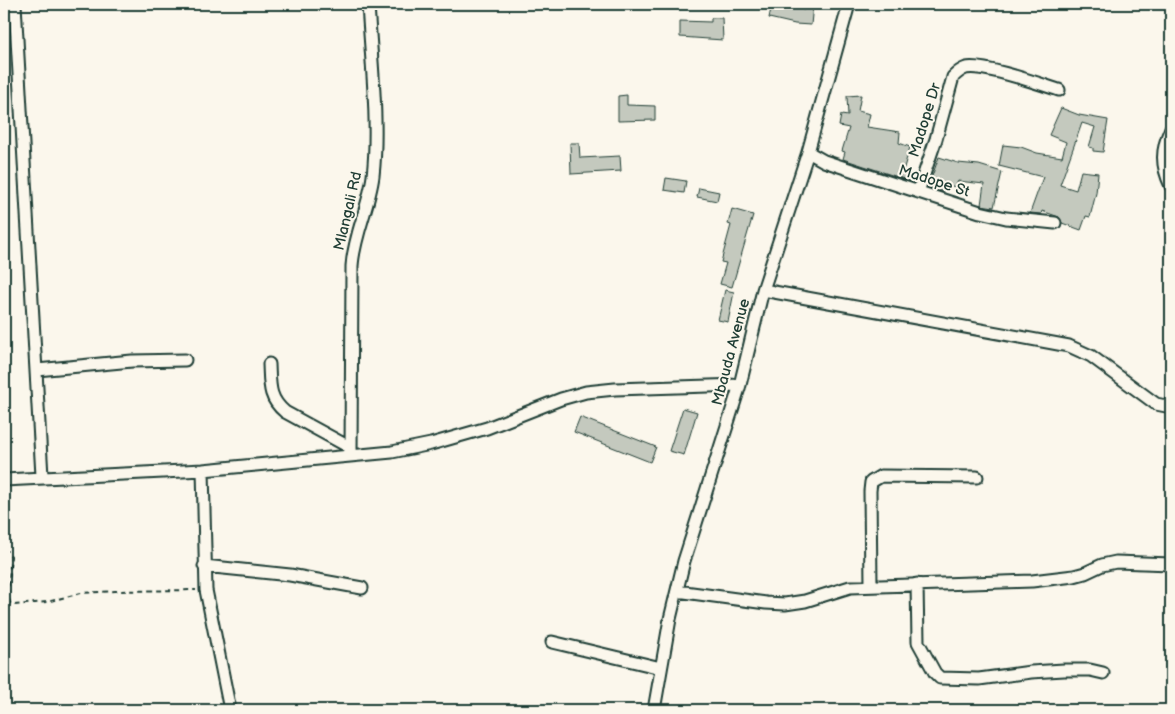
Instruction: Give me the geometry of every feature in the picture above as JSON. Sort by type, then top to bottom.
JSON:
[{"type":"street","points":[[15,4],[42,476]]},
{"type":"street","name":"Mlangali Rd","points":[[351,452],[352,266],[356,236],[372,178],[375,151],[368,4]]},
{"type":"street","name":"Mbauda Avenue","points":[[654,710],[670,619],[684,561],[740,385],[763,290],[808,152],[849,4]]},
{"type":"street","name":"Madope Dr","points":[[918,192],[954,77],[958,71],[968,68],[993,71],[1059,90]]},
{"type":"street","points":[[1171,128],[1163,161],[1164,172],[1171,186]]},
{"type":"street","name":"Madope St","points":[[808,152],[824,161],[993,215],[1056,223]]},
{"type":"street","points":[[763,290],[1069,346],[1091,356],[1156,404],[1171,408]]},
{"type":"street","points":[[37,370],[132,362],[185,360]]},
{"type":"street","points":[[269,364],[272,395],[278,407],[351,452]]},
{"type":"street","points":[[4,480],[42,476],[203,470],[351,452],[392,452],[431,444],[487,428],[561,399],[586,392],[615,389],[740,385]]},
{"type":"street","points":[[203,470],[206,590],[230,710]]},
{"type":"street","points":[[871,585],[870,491],[872,482],[881,476],[977,477]]},
{"type":"street","points":[[677,591],[785,604],[850,587],[1002,583],[1074,576],[1085,573],[1102,564],[1116,562],[1171,564]]},
{"type":"street","points":[[204,566],[290,576],[362,588]]},
{"type":"street","points":[[917,584],[918,642],[935,673],[940,678],[979,679],[1064,670],[1103,672]]},
{"type":"street","points":[[552,642],[662,668]]},
{"type":"path","points":[[4,548],[11,556],[8,595],[10,603],[14,605],[47,602],[81,593],[206,590]]},
{"type":"building","points":[[772,4],[804,10],[805,4],[813,4],[811,25],[795,24],[769,18]]},
{"type":"building","points":[[711,18],[722,18],[723,40],[680,37],[680,21],[711,22]]},
{"type":"building","points":[[627,95],[627,105],[655,106],[655,120],[618,121],[618,96]]},
{"type":"building","points":[[861,95],[858,111],[870,114],[867,127],[900,132],[899,143],[910,147],[903,171],[915,177],[913,182],[843,159],[845,152],[842,151],[849,128],[839,126],[841,115],[848,116],[847,96]]},
{"type":"building","points":[[1061,108],[1079,115],[1108,120],[1103,152],[1093,151],[1093,148],[1089,147],[1095,127],[1082,123],[1060,185],[1076,190],[1081,171],[1098,173],[1096,193],[1090,217],[1086,216],[1081,230],[1062,223],[1059,217],[1042,211],[1041,214],[1030,213],[1043,177],[999,166],[1003,145],[1021,147],[1037,153],[1062,157],[1066,142],[1049,135]]},
{"type":"building","points":[[570,143],[579,143],[580,158],[620,156],[621,171],[571,174]]},
{"type":"building","points":[[939,157],[1002,172],[994,207],[981,205],[984,184],[958,181],[955,187],[946,184],[944,192],[928,187]]},
{"type":"building","points":[[666,178],[686,181],[684,193],[664,190]]},
{"type":"building","points":[[699,188],[719,192],[717,201],[697,197]]},
{"type":"building","points":[[732,209],[753,215],[732,287],[720,284],[726,263],[721,262],[731,225],[728,224]]},
{"type":"building","points":[[725,290],[734,292],[728,322],[718,320]]},
{"type":"building","points":[[683,408],[697,412],[684,455],[669,451]]},
{"type":"building","points":[[580,417],[656,447],[650,462],[574,432]]}]
